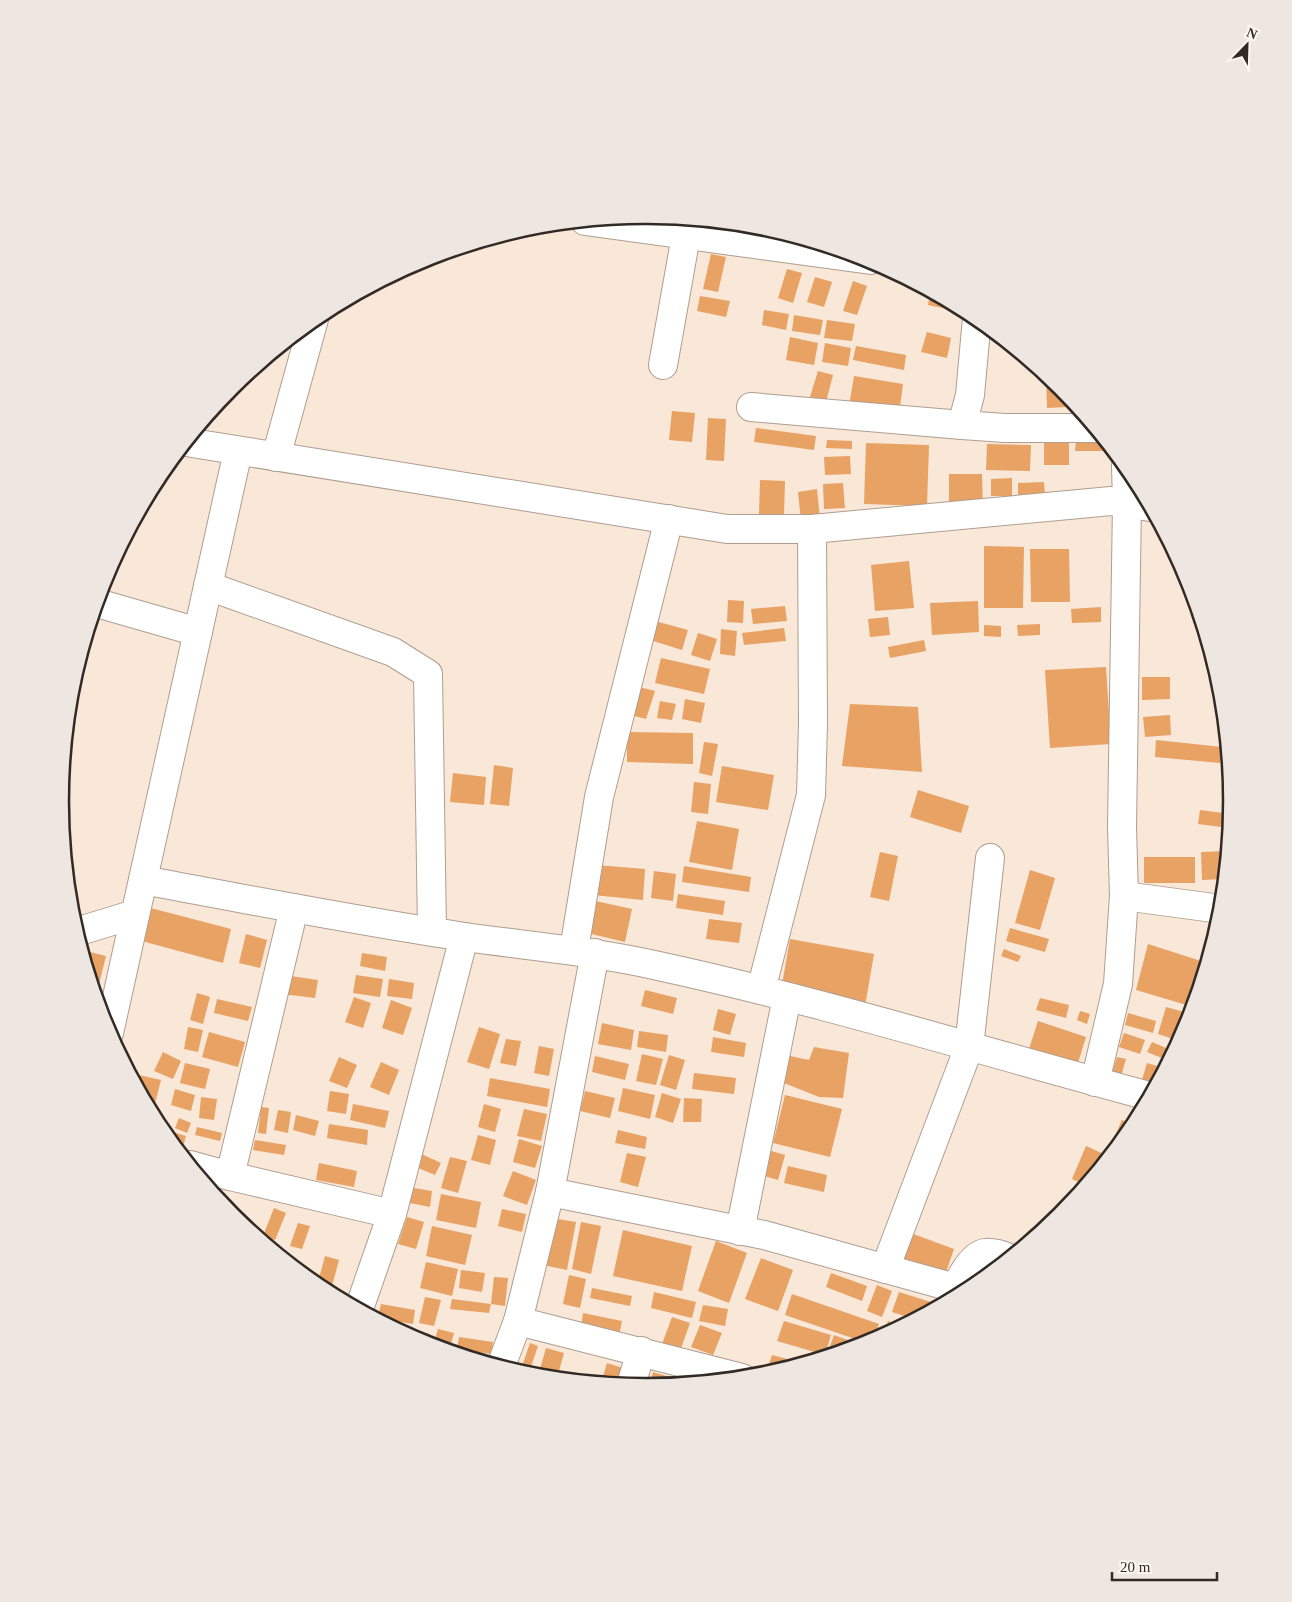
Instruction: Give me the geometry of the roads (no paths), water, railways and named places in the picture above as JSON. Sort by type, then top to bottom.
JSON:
[{"type":"street","points":[[639,224],[688,227],[823,251]]},
{"type":"street","points":[[663,365],[688,227]]},
{"type":"street","points":[[962,425],[970,395],[976,328]]},
{"type":"street","points":[[276,457],[311,332]]},
{"type":"street","points":[[752,407],[1005,428],[1086,428]]},
{"type":"street","points":[[193,443],[727,529],[812,529],[1111,500],[1139,505],[1122,827],[1124,896],[1118,984],[1095,1082]]},
{"type":"street","points":[[112,1019],[238,451]]},
{"type":"street","points":[[503,1360],[518,1321],[550,1192],[585,952],[599,797],[669,519]]},
{"type":"street","points":[[740,1230],[774,993],[811,795],[813,724],[812,529]]},
{"type":"street","points":[[208,586],[393,652],[428,674],[432,931]]},
{"type":"street","points":[[103,605],[198,632]]},
{"type":"street","points":[[885,1269],[970,1047],[990,858]]},
{"type":"street","points":[[143,880],[464,937],[585,952],[653,965],[774,993],[1143,1094]]},
{"type":"street","points":[[1124,896],[1213,908]]},
{"type":"street","points":[[230,1176],[294,908]]},
{"type":"street","points":[[83,930],[135,914]]},
{"type":"street","points":[[362,1304],[392,1214],[464,937]]},
{"type":"street","points":[[201,1168],[392,1214]]},
{"type":"street","points":[[550,1192],[764,1235],[885,1269],[949,1292]]},
{"type":"street","points":[[957,1287],[974,1259],[985,1253],[1002,1255]]},
{"type":"street","points":[[518,1321],[723,1373]]},
{"type":"street","points":[[634,1378],[642,1351]]}]
